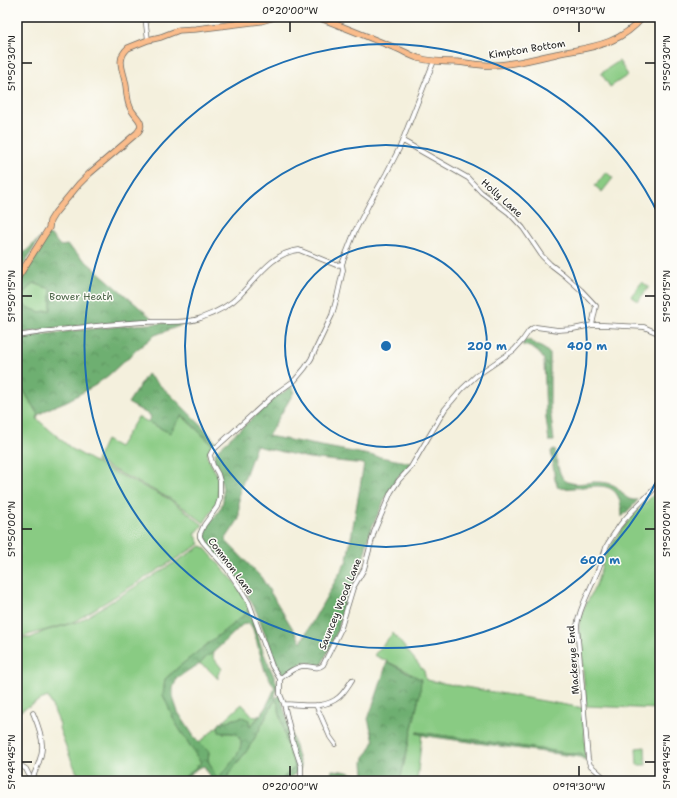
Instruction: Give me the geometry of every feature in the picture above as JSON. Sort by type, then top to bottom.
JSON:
[{"type":"main road","points":[[17,279],[49,228],[50,221],[55,213],[90,173],[140,130],[140,121],[129,105],[126,83],[121,64],[122,56],[128,48],[148,40],[161,38],[179,30],[261,22],[275,17]]},
{"type":"main road","name":"Kimpton Bottom","points":[[317,17],[360,33],[418,58],[434,61],[483,65],[495,65],[595,47],[620,36],[634,26],[643,17]]},
{"type":"street","points":[[145,17],[148,40]]},
{"type":"street","points":[[17,336],[94,326],[195,320],[221,310],[239,296],[263,269],[292,251],[298,250],[336,265],[342,264],[355,231],[403,141],[434,61]]},
{"type":"street","name":"Holly Lane","points":[[403,141],[468,178],[481,192],[509,213],[523,228],[542,256],[564,274],[596,306],[592,325]]},
{"type":"street","name":"Common Lane","points":[[302,781],[301,766],[280,694],[280,679],[272,666],[249,603],[226,569],[203,542],[200,534],[204,525],[217,506],[220,498],[220,481],[210,455],[212,451],[274,395],[295,380],[305,368],[311,359],[332,315],[343,270],[342,264]]},
{"type":"street","name":"Sauncey Wood Lane","points":[[280,679],[287,673],[304,666],[320,668],[323,665],[340,631],[353,588],[364,569],[374,532],[391,492],[399,480],[411,467],[445,409],[476,376],[514,350],[533,328],[558,330],[592,325],[603,325],[644,327],[660,334]]},
{"type":"street","name":"Mackerye End","points":[[608,781],[590,765],[588,759],[577,626],[579,615],[612,536],[629,514],[660,482]]},
{"type":"street","points":[[284,704],[328,704],[338,698],[352,680]]},
{"type":"street","points":[[316,705],[330,737],[335,744]]},
{"type":"street","points":[[32,781],[42,753],[42,741],[39,727],[33,713]]},
{"type":"street","points":[[17,763],[26,769],[32,781]]},
{"type":"street","points":[[26,769],[37,769]]},
{"type":"green space","points":[[619,61],[628,75],[610,87],[601,73]]},
{"type":"green space","points":[[606,172],[613,178],[602,192],[595,186]]},
{"type":"green space","name":"Bower Heath","points":[[48,235],[52,237],[59,245],[67,245],[154,320],[68,327],[17,334],[17,295],[26,307],[40,312],[51,310],[51,289],[33,283],[23,294],[17,291],[17,284]]},
{"type":"green space","points":[[40,238],[17,276],[17,256],[26,251]]},
{"type":"green space","points":[[642,282],[649,287],[638,301],[631,296]]},
{"type":"green space","points":[[33,283],[51,289],[51,310],[40,312],[26,307],[17,295],[17,291],[23,294]]},
{"type":"green space","name":"Bower Heath","points":[[190,322],[155,335],[94,386],[38,415],[17,382],[17,338],[103,328]]},
{"type":"green space","points":[[525,340],[529,340],[550,354],[550,408],[554,441],[549,441],[546,418],[544,360],[535,350],[522,345]]},
{"type":"green space","points":[[147,374],[170,394],[203,427],[217,444],[214,446],[182,415],[170,433],[148,422],[151,416],[128,403]]},
{"type":"green space","points":[[17,382],[38,415],[37,419],[72,449],[102,466],[169,499],[203,525],[195,534],[200,544],[77,620],[25,636],[17,635]]},
{"type":"green space","points":[[292,387],[294,392],[268,436],[412,463],[397,478],[388,493],[370,531],[361,569],[347,595],[337,632],[322,664],[320,666],[307,662],[303,663],[285,674],[277,668],[258,615],[242,584],[204,540],[206,529],[219,511],[223,501],[223,492],[219,473],[214,461],[217,450],[277,396]],"holes":[[[256,446],[309,458],[364,464],[347,560],[301,642],[261,577],[225,540],[239,519],[239,493]]]},
{"type":"green space","points":[[181,415],[214,446],[209,451],[207,456],[218,477],[217,502],[204,523],[169,498],[96,461],[106,440],[119,447],[138,417],[169,432]]},
{"type":"green space","points":[[555,450],[560,473],[568,482],[580,484],[593,482],[609,483],[619,489],[629,499],[638,500],[622,517],[621,505],[618,496],[614,491],[608,488],[593,486],[564,489],[558,487],[555,480],[551,451]]},
{"type":"green space","points":[[655,493],[660,499],[660,709],[586,706],[579,624],[582,614],[595,587],[603,561],[617,536]]},
{"type":"green space","points":[[201,546],[204,547],[233,580],[242,593],[249,609],[243,616],[165,679],[164,687],[175,722],[201,763],[180,781],[80,781],[59,728],[59,722],[48,697],[17,713],[17,637],[30,638],[45,631],[80,621]]},
{"type":"green space","points":[[249,609],[264,654],[277,683],[275,699],[280,694],[301,768],[288,781],[280,781],[295,767],[287,744],[277,701],[275,700],[246,752],[225,781],[213,781],[204,766],[198,768],[180,781],[201,763],[175,722],[163,695],[165,679],[243,616]],"holes":[[[247,623],[250,624],[253,629],[265,671],[275,688],[262,713],[250,726],[249,720],[242,717],[220,723],[218,727],[219,732],[233,733],[237,735],[241,745],[235,758],[217,779],[208,760],[209,752],[195,738],[178,712],[173,697],[173,688],[177,678],[200,664],[242,625]]]},
{"type":"green space","points":[[393,633],[424,671],[426,680],[583,708],[586,757],[580,754],[417,732],[416,733],[422,734],[417,781],[400,781],[420,693],[409,672],[374,655]]},
{"type":"green space","points":[[214,652],[213,657],[222,669],[218,673],[218,679],[207,668],[200,664],[206,657]]},
{"type":"green space","points":[[387,662],[421,679],[420,693],[400,781],[341,781],[331,775],[332,770],[343,771],[361,777],[364,774],[364,757],[374,741],[368,719]]},
{"type":"green space","points":[[275,700],[277,701],[287,744],[295,767],[280,781],[225,781],[246,752]]},
{"type":"green space","points":[[242,704],[253,716],[256,717],[260,715],[249,726],[235,719],[221,723]]},
{"type":"green space","points":[[220,724],[222,733],[236,734],[241,745],[235,758],[217,780],[208,760],[209,752],[199,743]]},
{"type":"green space","points":[[416,733],[580,754],[586,757],[585,760],[580,757],[426,736]]},
{"type":"green space","points":[[645,747],[646,765],[637,765],[636,748]]}]
